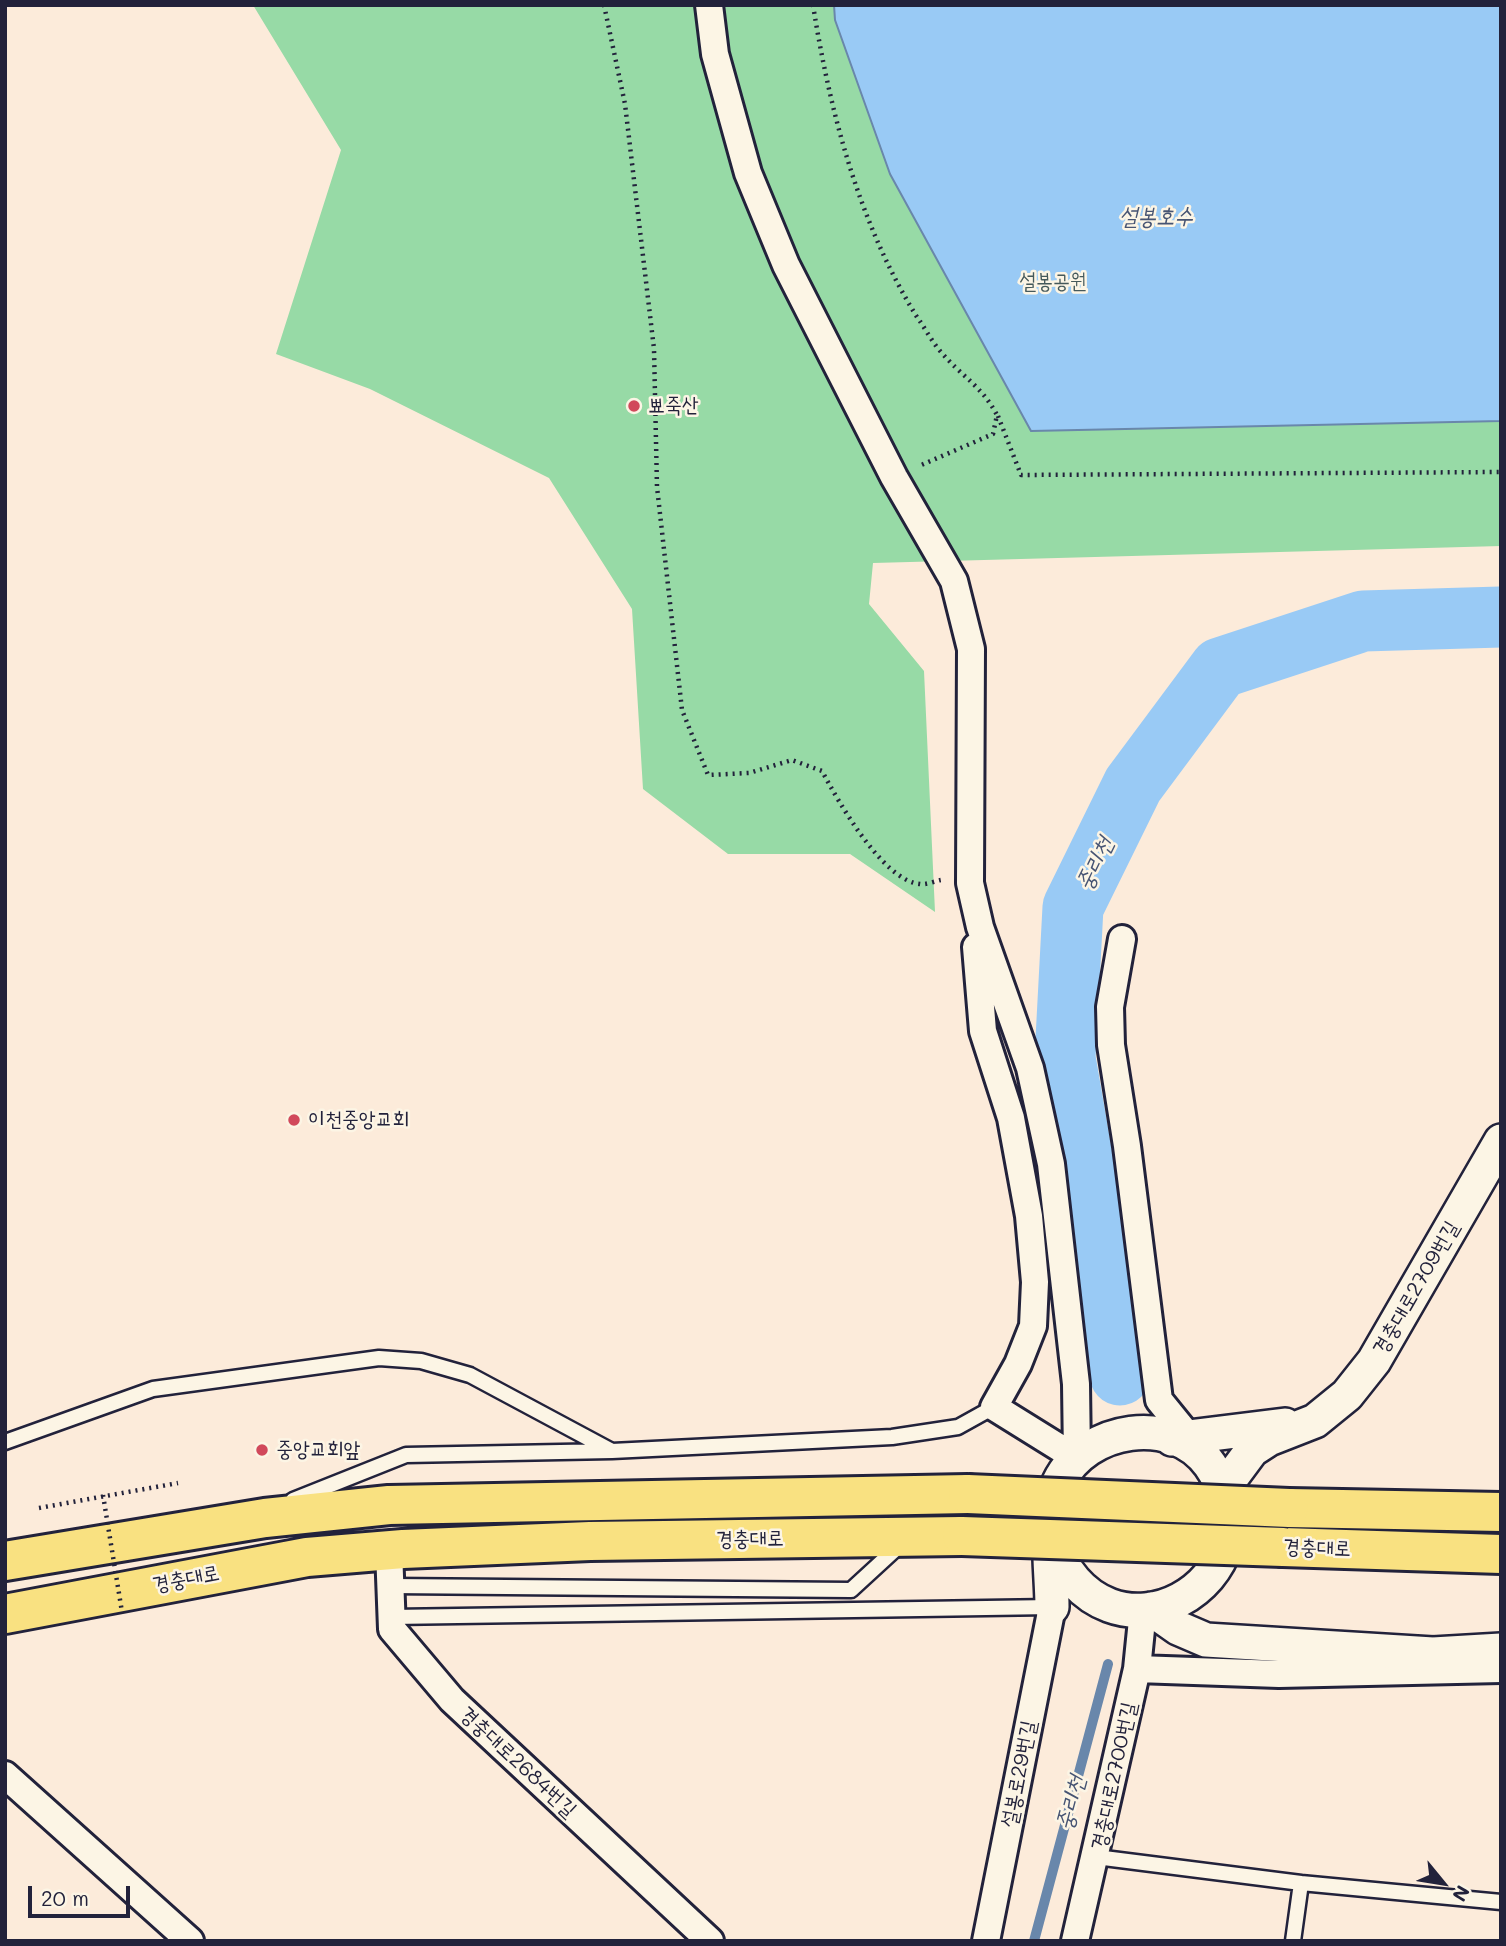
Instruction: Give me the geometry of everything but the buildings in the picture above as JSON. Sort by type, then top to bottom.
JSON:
[{"type":"main road","name":"경충대로","points":[[5,1561],[236,1523],[389,1504],[968,1494],[1289,1508],[1482,1513]]},
{"type":"main road","name":"경충대로","points":[[5,1614],[225,1571],[307,1558],[390,1568],[590,1541],[962,1536],[1501,1554]]},
{"type":"street","points":[[709,5],[715,54],[748,173],[786,265],[894,477],[954,581],[971,649],[970,878],[984,1031],[1011,1118],[1029,1216],[1035,1282],[1032,1326],[1018,1364],[994,1407],[1077,1457]]},
{"type":"street","points":[[970,878],[985,939],[1031,1068],[1051,1164],[1076,1384],[1077,1457]]},
{"type":"street","points":[[1051,1539],[1061,1567],[1080,1589],[1105,1605],[1147,1610],[1163,1608],[1190,1595],[1212,1575],[1225,1548],[1229,1518],[1223,1489],[1208,1463],[1180,1438],[1159,1400],[1127,1146],[1111,1045],[1110,1007],[1122,939]]},
{"type":"street","name":"경충대로2709번길","points":[[1315,1421],[1347,1395],[1374,1361],[1488,1177],[1501,1142]]},
{"type":"street","points":[[1052,1608],[1050,1510],[1059,1482],[1077,1457],[1100,1441],[1128,1432],[1158,1433],[1180,1438],[1315,1421]]},
{"type":"street","points":[[1223,1489],[1252,1450],[1269,1439],[1315,1421]]},
{"type":"street","points":[[1482,1513],[1501,1497]]},
{"type":"street","name":"경충대로2684번길","points":[[390,1568],[392,1629],[452,1700],[710,1941]]},
{"type":"street","name":"설봉로29번길","points":[[986,1941],[1052,1608]]},
{"type":"street","points":[[1147,1610],[1206,1640],[1433,1654],[1501,1650]]},
{"type":"street","name":"경충대로2700번길","points":[[1075,1941],[1137,1669],[1147,1610]]},
{"type":"street","points":[[1137,1669],[1279,1674],[1501,1669]]},
{"type":"street","points":[[5,1775],[190,1941]]},
{"type":"lane","points":[[5,1442],[153,1389],[379,1358],[421,1361],[470,1375],[612,1451]]},
{"type":"lane","points":[[236,1523],[406,1455],[612,1451],[892,1437],[958,1427],[994,1407]]},
{"type":"lane","points":[[390,1568],[851,1590],[910,1536]]},
{"type":"lane","points":[[392,1617],[1052,1608]]},
{"type":"lane","points":[[1096,1857],[1301,1883],[1501,1902]]},
{"type":"lane","points":[[1293,1941],[1301,1883]]},
{"type":"path","points":[[604,5],[625,104],[654,349],[657,487],[682,710],[708,775],[749,773],[792,760],[822,771],[841,808],[888,868],[919,884],[970,878]]},
{"type":"path","points":[[813,5],[823,68],[862,202],[883,254],[941,352],[985,393],[997,415],[1021,475],[1501,472]]},
{"type":"path","points":[[894,477],[993,434],[997,415]]},
{"type":"path","points":[[38,1508],[178,1483]]},
{"type":"path","points":[[103,1495],[122,1612]]},
{"type":"green space","name":"설봉공원","points":[[253,5],[1501,5],[1501,546],[873,563],[869,604],[924,671],[935,912],[850,854],[728,854],[643,789],[632,609],[549,478],[370,389],[276,354],[341,150]]},
{"type":"water","name":"설봉호수","points":[[834,5],[1501,5],[1501,421],[1031,431],[890,174],[835,20]]},
{"type":"waterway","name":"중리천","points":[[1120,1375],[1065,1058],[1073,907],[1133,785],[1220,668],[1363,621],[1501,617]]},
{"type":"waterway","name":"중리천","points":[[1034,1941],[1108,1664]]},
{"type":"place","name":"뾰죽산","points":[[634,406]]},
{"type":"place","name":"이천중앙교회","points":[[294,1120]]},
{"type":"place","name":"중앙교회앞","points":[[262,1450]]}]
